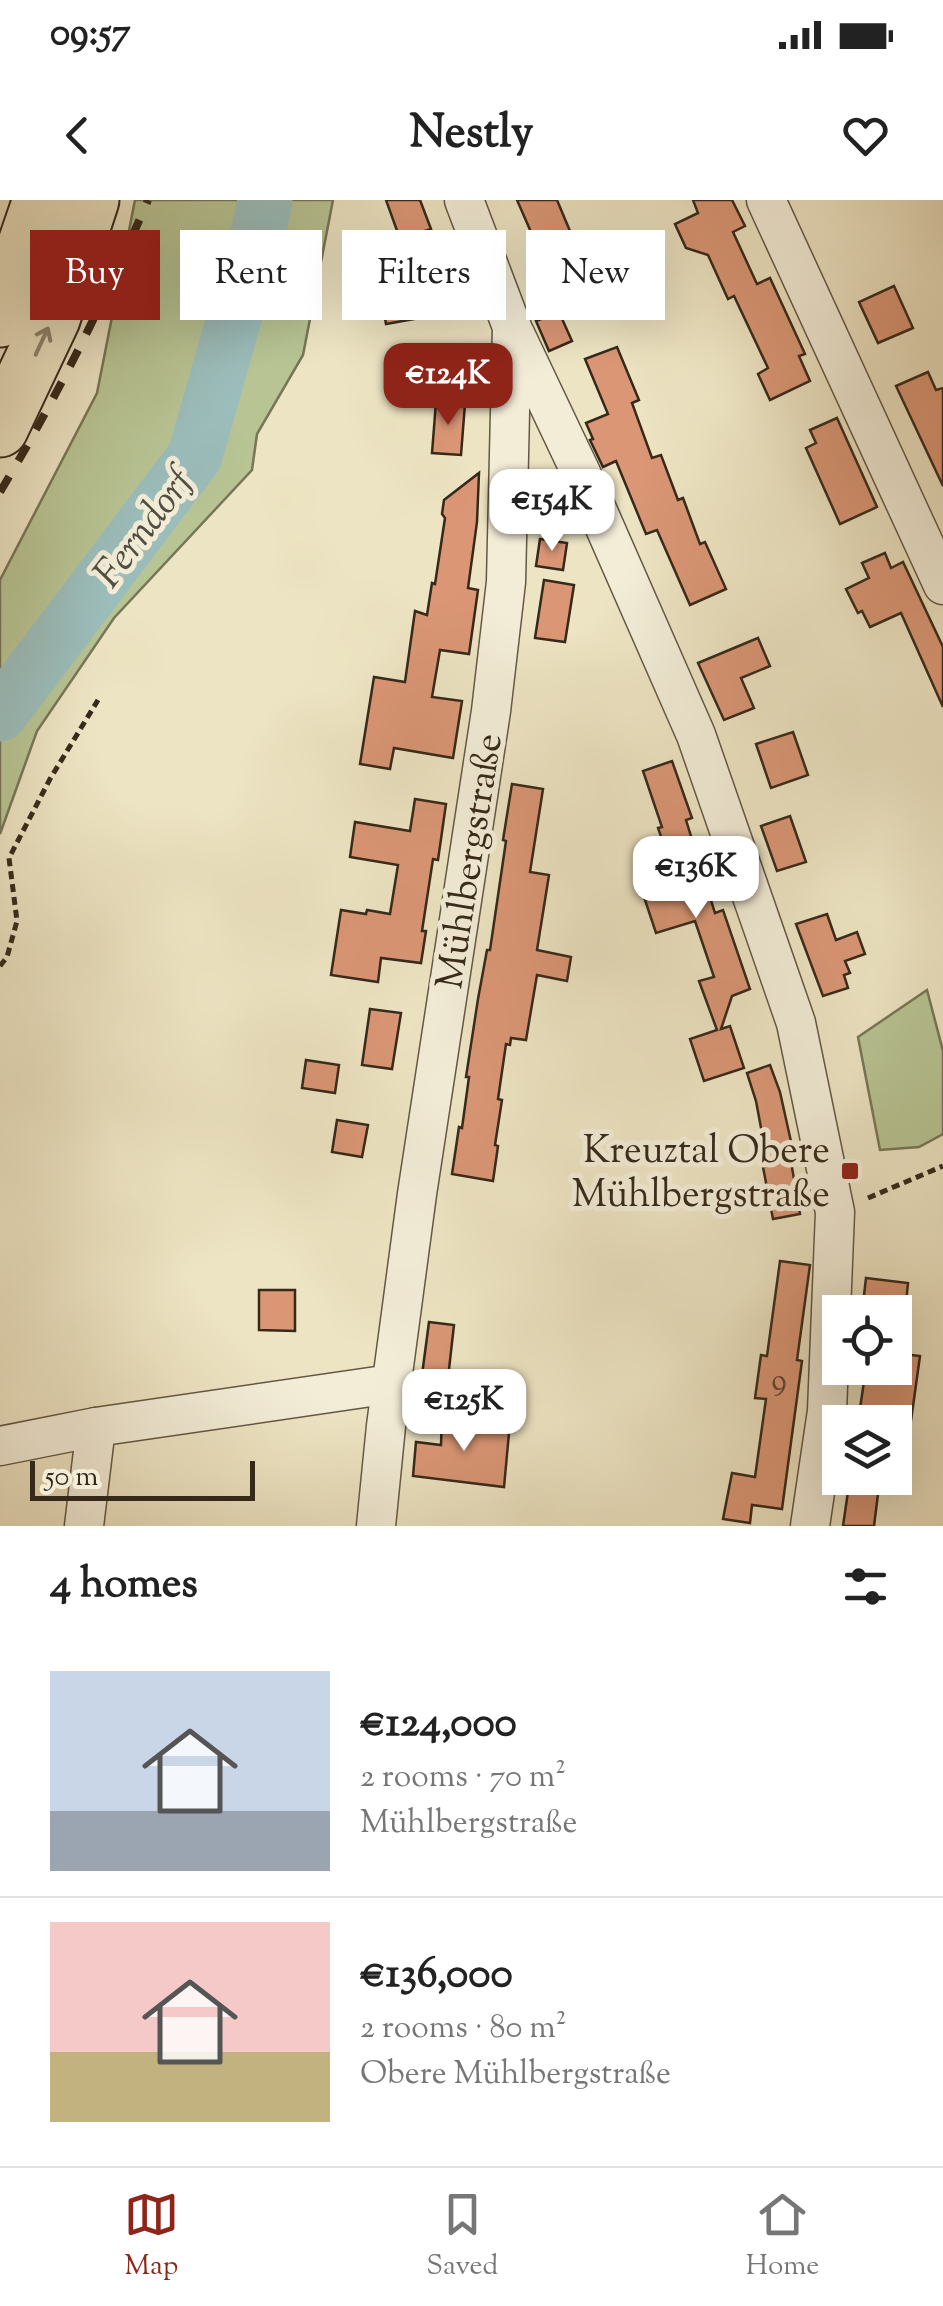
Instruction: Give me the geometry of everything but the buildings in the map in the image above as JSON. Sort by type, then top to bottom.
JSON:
[{"type":"highway","points":[[0,320],[41,200]]},
{"type":"highway","points":[[0,429],[52,319],[90,200]]},
{"type":"street","name":"Mühlbergstraße","points":[[376,1526],[416,1194],[491,711],[504,600],[512,327],[464,200]]},
{"type":"street","points":[[766,200],[943,585]]},
{"type":"street","points":[[512,327],[696,735],[796,1023],[835,1212],[826,1411],[810,1526]]},
{"type":"street","points":[[0,1446],[96,1426],[392,1384]]},
{"type":"street","points":[[84,1526],[96,1426]]},
{"type":"path","points":[[0,966],[7,957],[17,921],[8,858],[98,700]]},
{"type":"path","points":[[835,1212],[943,1166]]},
{"type":"green space","points":[[135,200],[333,200],[322,257],[322,230],[180,230],[180,320],[310,320],[303,355],[257,434],[252,470],[114,618],[37,731],[0,834],[0,580],[97,393],[111,320],[160,320],[160,230],[129,230]]},
{"type":"green space","points":[[927,990],[943,1051],[943,1134],[919,1147],[880,1150],[858,1037]]},
{"type":"waterway","name":"Ferndorf","points":[[0,714],[195,456],[265,200]]},
{"type":"railway","points":[[0,492],[79,349],[148,200]]},
{"type":"place","name":"Kreuztal Obere Mühlbergstraße","points":[[850,1171]]}]
